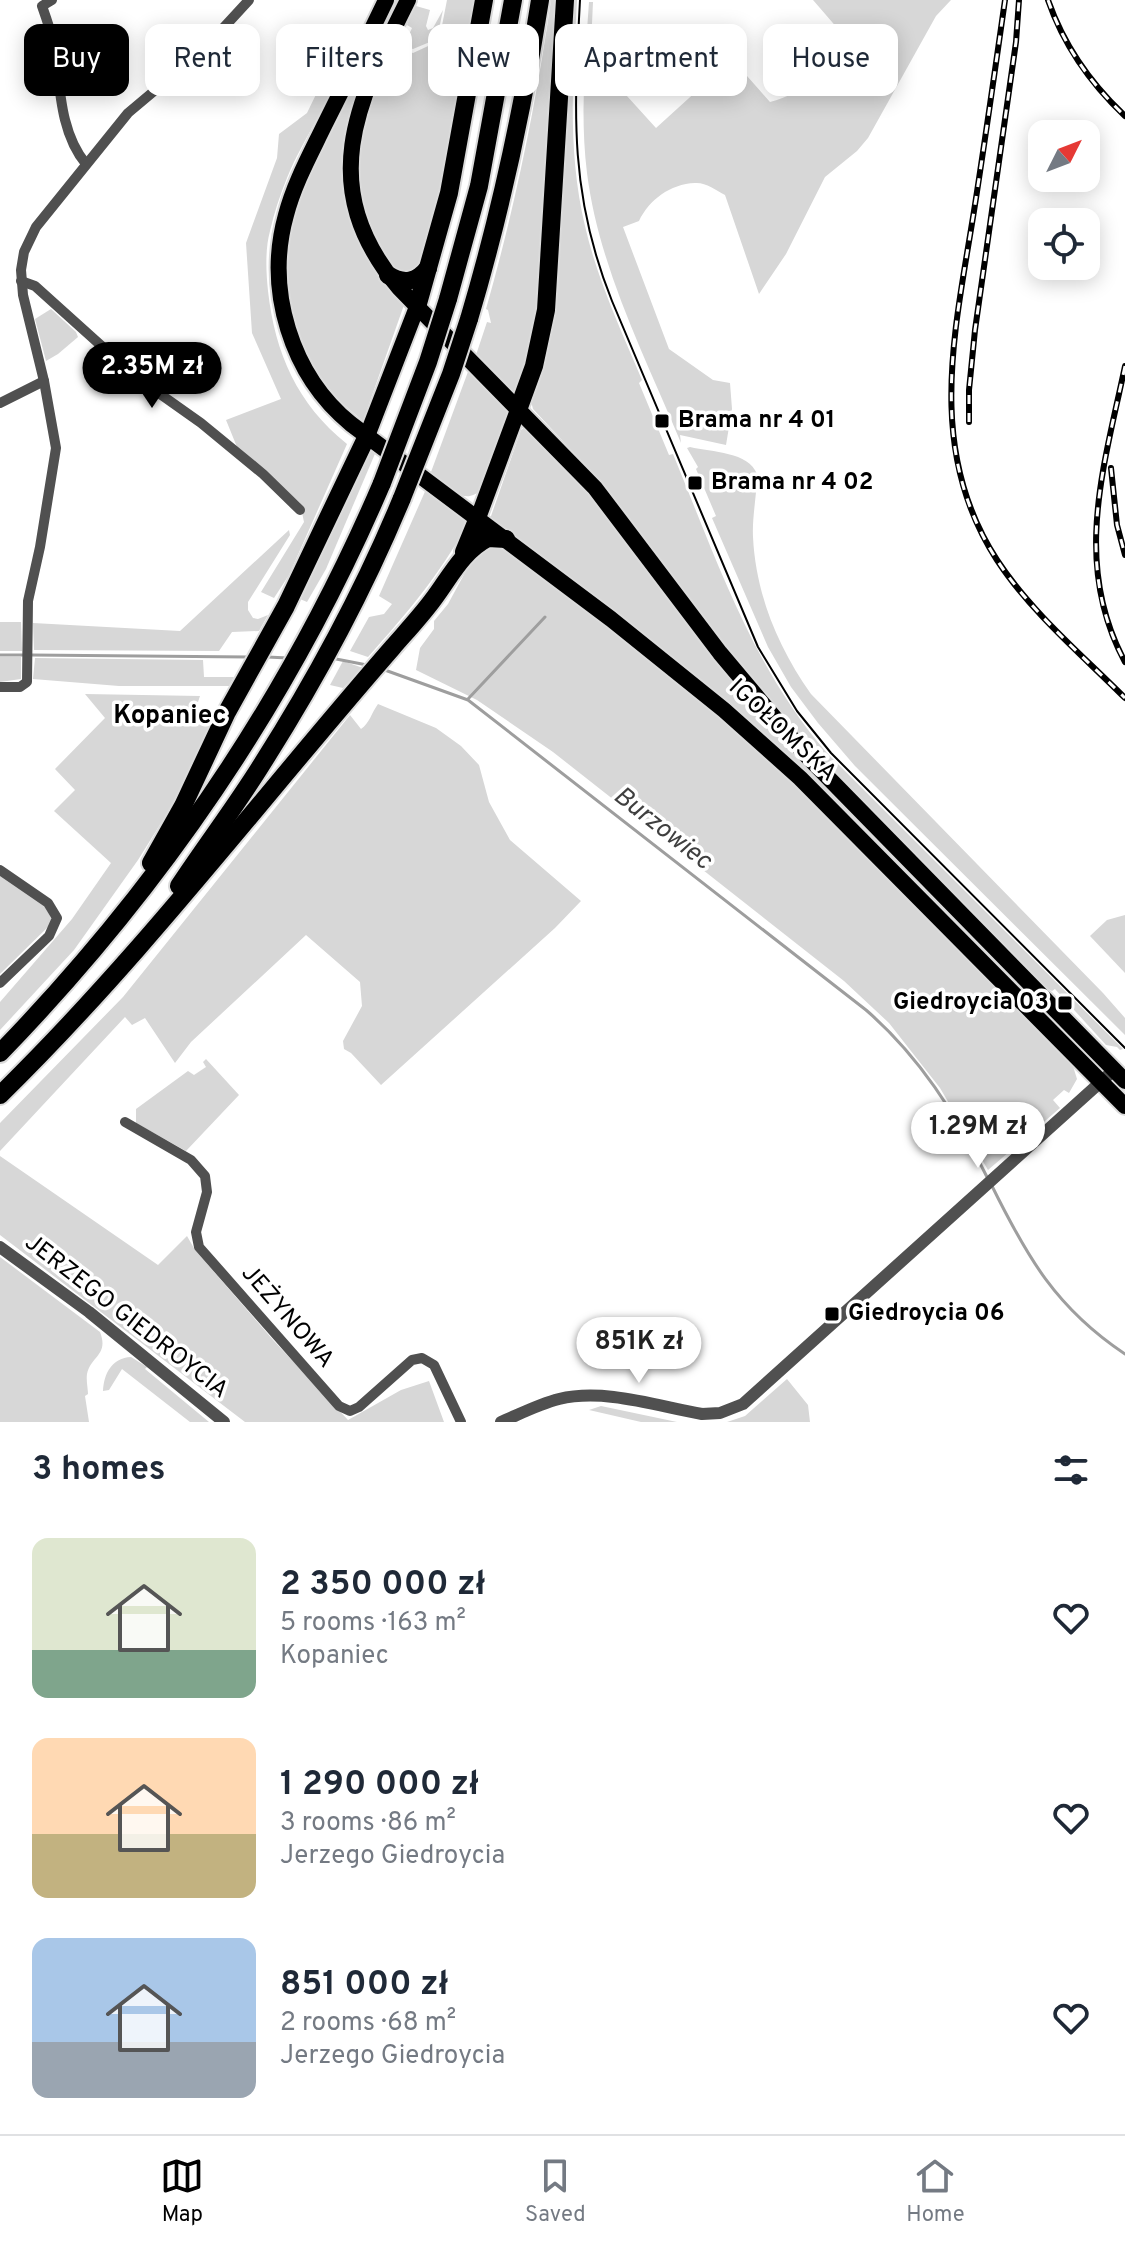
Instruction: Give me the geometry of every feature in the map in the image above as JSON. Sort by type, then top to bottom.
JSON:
[{"type":"highway","points":[[417,307],[449,193],[484,0]]},
{"type":"highway","points":[[0,1053],[66,983],[182,838],[262,717],[341,574],[382,483],[428,362],[448,299],[479,186],[513,0]]},
{"type":"highway","points":[[145,937],[240,798],[289,719],[338,635],[402,498],[451,374],[488,254],[530,63],[540,0]]},
{"type":"highway","points":[[518,410],[534,366],[546,310],[565,0]]},
{"type":"highway","points":[[388,275],[402,282],[412,281],[430,265]]},
{"type":"highway","points":[[128,909],[183,806],[227,712],[286,606],[367,436]]},
{"type":"highway","points":[[462,558],[478,518]]},
{"type":"highway","points":[[0,1095],[58,1037],[212,864],[332,717],[421,615],[462,558],[488,538],[506,539]]},
{"type":"main road","name":"IGOŁOMSKA","points":[[386,0],[301,173],[286,214],[279,255],[280,286],[285,319],[305,371],[333,408],[367,436],[677,671],[769,749],[1125,1106]]},
{"type":"main road","name":"IGOŁOMSKA","points":[[408,0],[362,99],[352,147],[351,175],[358,211],[371,246],[388,275],[595,488],[720,653],[805,754],[1120,1076]]},
{"type":"main road","points":[[367,436],[417,307]]},
{"type":"main road","points":[[478,518],[518,410]]},
{"type":"street","points":[[52,0],[42,6],[54,47],[58,90],[76,148],[86,164]]},
{"type":"street","points":[[0,687],[20,687],[27,682],[28,601],[55,459],[54,432],[21,281],[22,260],[31,236],[128,113],[203,50],[241,3]]},
{"type":"street","points":[[21,281],[35,286],[136,377],[201,423],[263,474],[300,510]]},
{"type":"street","points":[[0,403],[44,381]]},
{"type":"street","points":[[0,870],[48,903],[57,918],[49,936],[0,983]]},
{"type":"street","points":[[501,1422],[541,1404],[590,1395],[702,1414],[737,1408],[751,1399],[1101,1082],[1120,1076]]},
{"type":"street","name":"JEŻYNOWA","points":[[125,1122],[178,1152],[201,1171],[208,1184],[196,1232],[199,1247],[339,1406],[346,1410],[354,1409],[412,1360],[426,1359],[439,1375],[461,1422]]},
{"type":"street","name":"JERZEGO GIEDROYCIA","points":[[0,1247],[89,1312],[224,1422]]},
{"type":"shaded area","points":[[393,0],[401,0],[390,24],[381,24]]},
{"type":"shaded area","points":[[415,0],[418,0],[416,6],[430,10],[426,26],[428,43],[412,49],[412,24],[407,24]]},
{"type":"shaded area","points":[[447,0],[477,0],[472,24],[442,24]]},
{"type":"shaded area","points":[[551,0],[558,0],[542,277],[534,342],[516,397],[475,358],[487,322],[491,323],[486,309],[536,96],[539,96]]},
{"type":"shaded area","points":[[571,0],[577,0],[576,24],[569,24]]},
{"type":"shaded area","points":[[813,0],[951,0],[936,16],[898,84],[898,24],[834,24]]},
{"type":"shaded area","points":[[589,2],[593,2],[592,24],[588,24]]},
{"type":"shaded area","points":[[428,46],[428,96],[459,96],[440,195],[421,268],[401,275],[388,261],[370,229],[360,191],[358,153],[359,135],[371,96],[412,96],[413,53]]},
{"type":"shaded area","points":[[747,76],[770,102],[782,98],[891,96],[868,138],[825,177],[786,254],[759,294],[725,195],[710,187],[695,183],[677,186],[648,206],[639,221],[623,227],[669,349],[713,380],[730,383],[732,409],[726,445],[680,435],[681,443],[625,311],[602,243],[587,173],[584,96],[627,96],[656,128],[691,96],[747,96]]},
{"type":"shaded area","points":[[315,96],[328,96],[294,162],[277,204],[268,238],[268,291],[276,335],[291,376],[315,412],[347,444],[289,575],[274,598],[261,592],[304,522],[300,503],[237,447],[226,420],[281,399],[252,333],[246,243],[277,158],[279,134],[307,113]]},
{"type":"shaded area","points":[[347,96],[356,96],[345,146],[345,180],[404,305],[363,421],[328,391],[294,328],[285,284],[287,240],[298,197]]},
{"type":"shaded area","points":[[561,96],[573,96],[579,198],[596,265],[669,455],[673,454],[738,610],[777,685],[827,753],[1123,1049],[1106,1045],[1055,989],[1052,991],[1038,984],[855,799],[738,667],[600,481],[533,409],[531,401]]},
{"type":"shaded area","points":[[51,309],[78,337],[46,361],[35,319]]},
{"type":"shaded area","points":[[469,369],[505,407],[508,416],[482,489],[468,496],[455,492],[431,472]]},
{"type":"shaded area","points":[[524,428],[575,479],[625,538],[713,652],[1039,1002],[998,971],[779,750],[490,519]]},
{"type":"shaded area","points":[[369,447],[377,449],[326,569],[307,602],[300,599]]},
{"type":"shaded area","points":[[687,448],[738,457],[753,467],[757,474],[753,537],[764,600],[788,658],[811,694],[1103,993],[1125,1018],[1125,1035],[855,766],[791,687],[768,647],[712,518],[716,516],[696,469],[698,467]]},
{"type":"shaded area","points":[[427,487],[469,519],[467,525],[421,594],[368,657],[350,651],[369,617],[384,614],[392,604],[379,596]]},
{"type":"shaded area","points":[[289,530],[290,535],[248,602],[253,618],[268,615],[259,631],[232,632],[219,651],[34,650],[33,623],[180,631]]},
{"type":"shaded area","points":[[501,544],[716,710],[870,856],[1072,1063],[1077,1079],[1069,1093],[1064,1090],[1053,1100],[1060,1108],[988,1170],[940,1088],[889,1023],[844,981],[553,752],[477,700],[416,670],[420,648],[434,629],[434,621],[448,604],[480,545]]},
{"type":"shaded area","points":[[0,622],[21,622],[22,651],[0,651]]},
{"type":"shaded area","points":[[0,657],[21,657],[21,679],[0,682]]},
{"type":"shaded area","points":[[35,658],[203,660],[204,677],[234,677],[229,686],[119,686],[33,679]]},
{"type":"shaded area","points":[[343,661],[363,668],[343,688],[330,685]]},
{"type":"shaded area","points":[[85,694],[200,696],[196,708],[217,716],[181,791],[138,860],[74,950],[0,1030],[0,1002],[72,919],[111,863],[54,811],[75,790],[55,769],[105,718]]},
{"type":"shaded area","points":[[378,704],[436,728],[461,746],[479,765],[489,802],[510,840],[581,901],[381,1085],[344,1049],[343,1041],[362,1006],[360,982],[306,935],[191,1042],[175,1063],[145,1018],[132,1025],[125,1017],[0,1151],[0,1123],[123,997],[350,715],[361,729]]},
{"type":"shaded area","points":[[0,872],[44,904],[53,922],[0,974]]},
{"type":"shaded area","points":[[1125,915],[1125,973],[1090,936],[1107,920]]},
{"type":"shaded area","points":[[206,1059],[239,1095],[186,1151],[136,1123],[136,1109],[188,1071],[194,1075],[206,1067],[203,1062]]},
{"type":"shaded area","points":[[0,1156],[158,1265],[187,1236],[195,1250],[274,1341],[348,1420],[401,1390],[429,1381],[444,1422],[245,1422],[0,1235]]},
{"type":"shaded area","points":[[0,1257],[100,1332],[101,1351],[87,1374],[88,1394],[85,1396],[89,1422],[0,1422]]},
{"type":"shaded area","points":[[131,1357],[147,1367],[145,1369],[209,1422],[190,1422],[122,1369],[109,1390],[103,1391],[105,1378],[114,1363]]},
{"type":"shaded area","points":[[787,1379],[808,1405],[810,1422],[727,1422],[745,1416]]},
{"type":"shaded area","points":[[601,1406],[677,1422],[641,1422],[589,1410]]},
{"type":"waterway","points":[[468,699],[545,617]]},
{"type":"waterway","name":"Burzowiec","points":[[0,655],[24,655]]},
{"type":"waterway","name":"Burzowiec","points":[[31,655],[248,657]]},
{"type":"waterway","name":"Burzowiec","points":[[267,657],[288,658]]},
{"type":"waterway","name":"Burzowiec","points":[[331,658],[367,665]]},
{"type":"waterway","name":"Burzowiec","points":[[382,669],[468,700],[866,1010],[903,1047],[935,1087],[987,1177]]},
{"type":"waterway","name":"Burzowiec","points":[[991,1184],[1017,1235],[1046,1279],[1080,1318],[1125,1354]]},
{"type":"tram line","points":[[580,0],[576,80],[578,153],[581,189],[598,262],[758,647],[797,711],[831,753],[1125,1048]]},
{"type":"railway","points":[[1005,0],[954,345],[951,389],[953,432],[960,476],[975,518],[1010,579],[1057,632],[1125,698]]},
{"type":"railway","points":[[969,422],[975,330],[1016,42],[1019,0]]},
{"type":"railway","points":[[1048,0],[1079,63],[1125,116]]},
{"type":"railway","points":[[1125,366],[1102,478],[1096,552],[1100,589],[1109,625],[1125,662]]},
{"type":"railway","points":[[1111,468],[1117,525],[1125,555]]},
{"type":"place","name":"Brama nr 4 01","points":[[662,421]]},
{"type":"place","name":"Brama nr 4 02","points":[[695,483]]},
{"type":"place","name":"Giedroycia 03","points":[[1065,1003]]},
{"type":"place","name":"Giedroycia 06","points":[[832,1314]]},
{"type":"district","name":"Kopaniec","points":[[170,716]]}]
